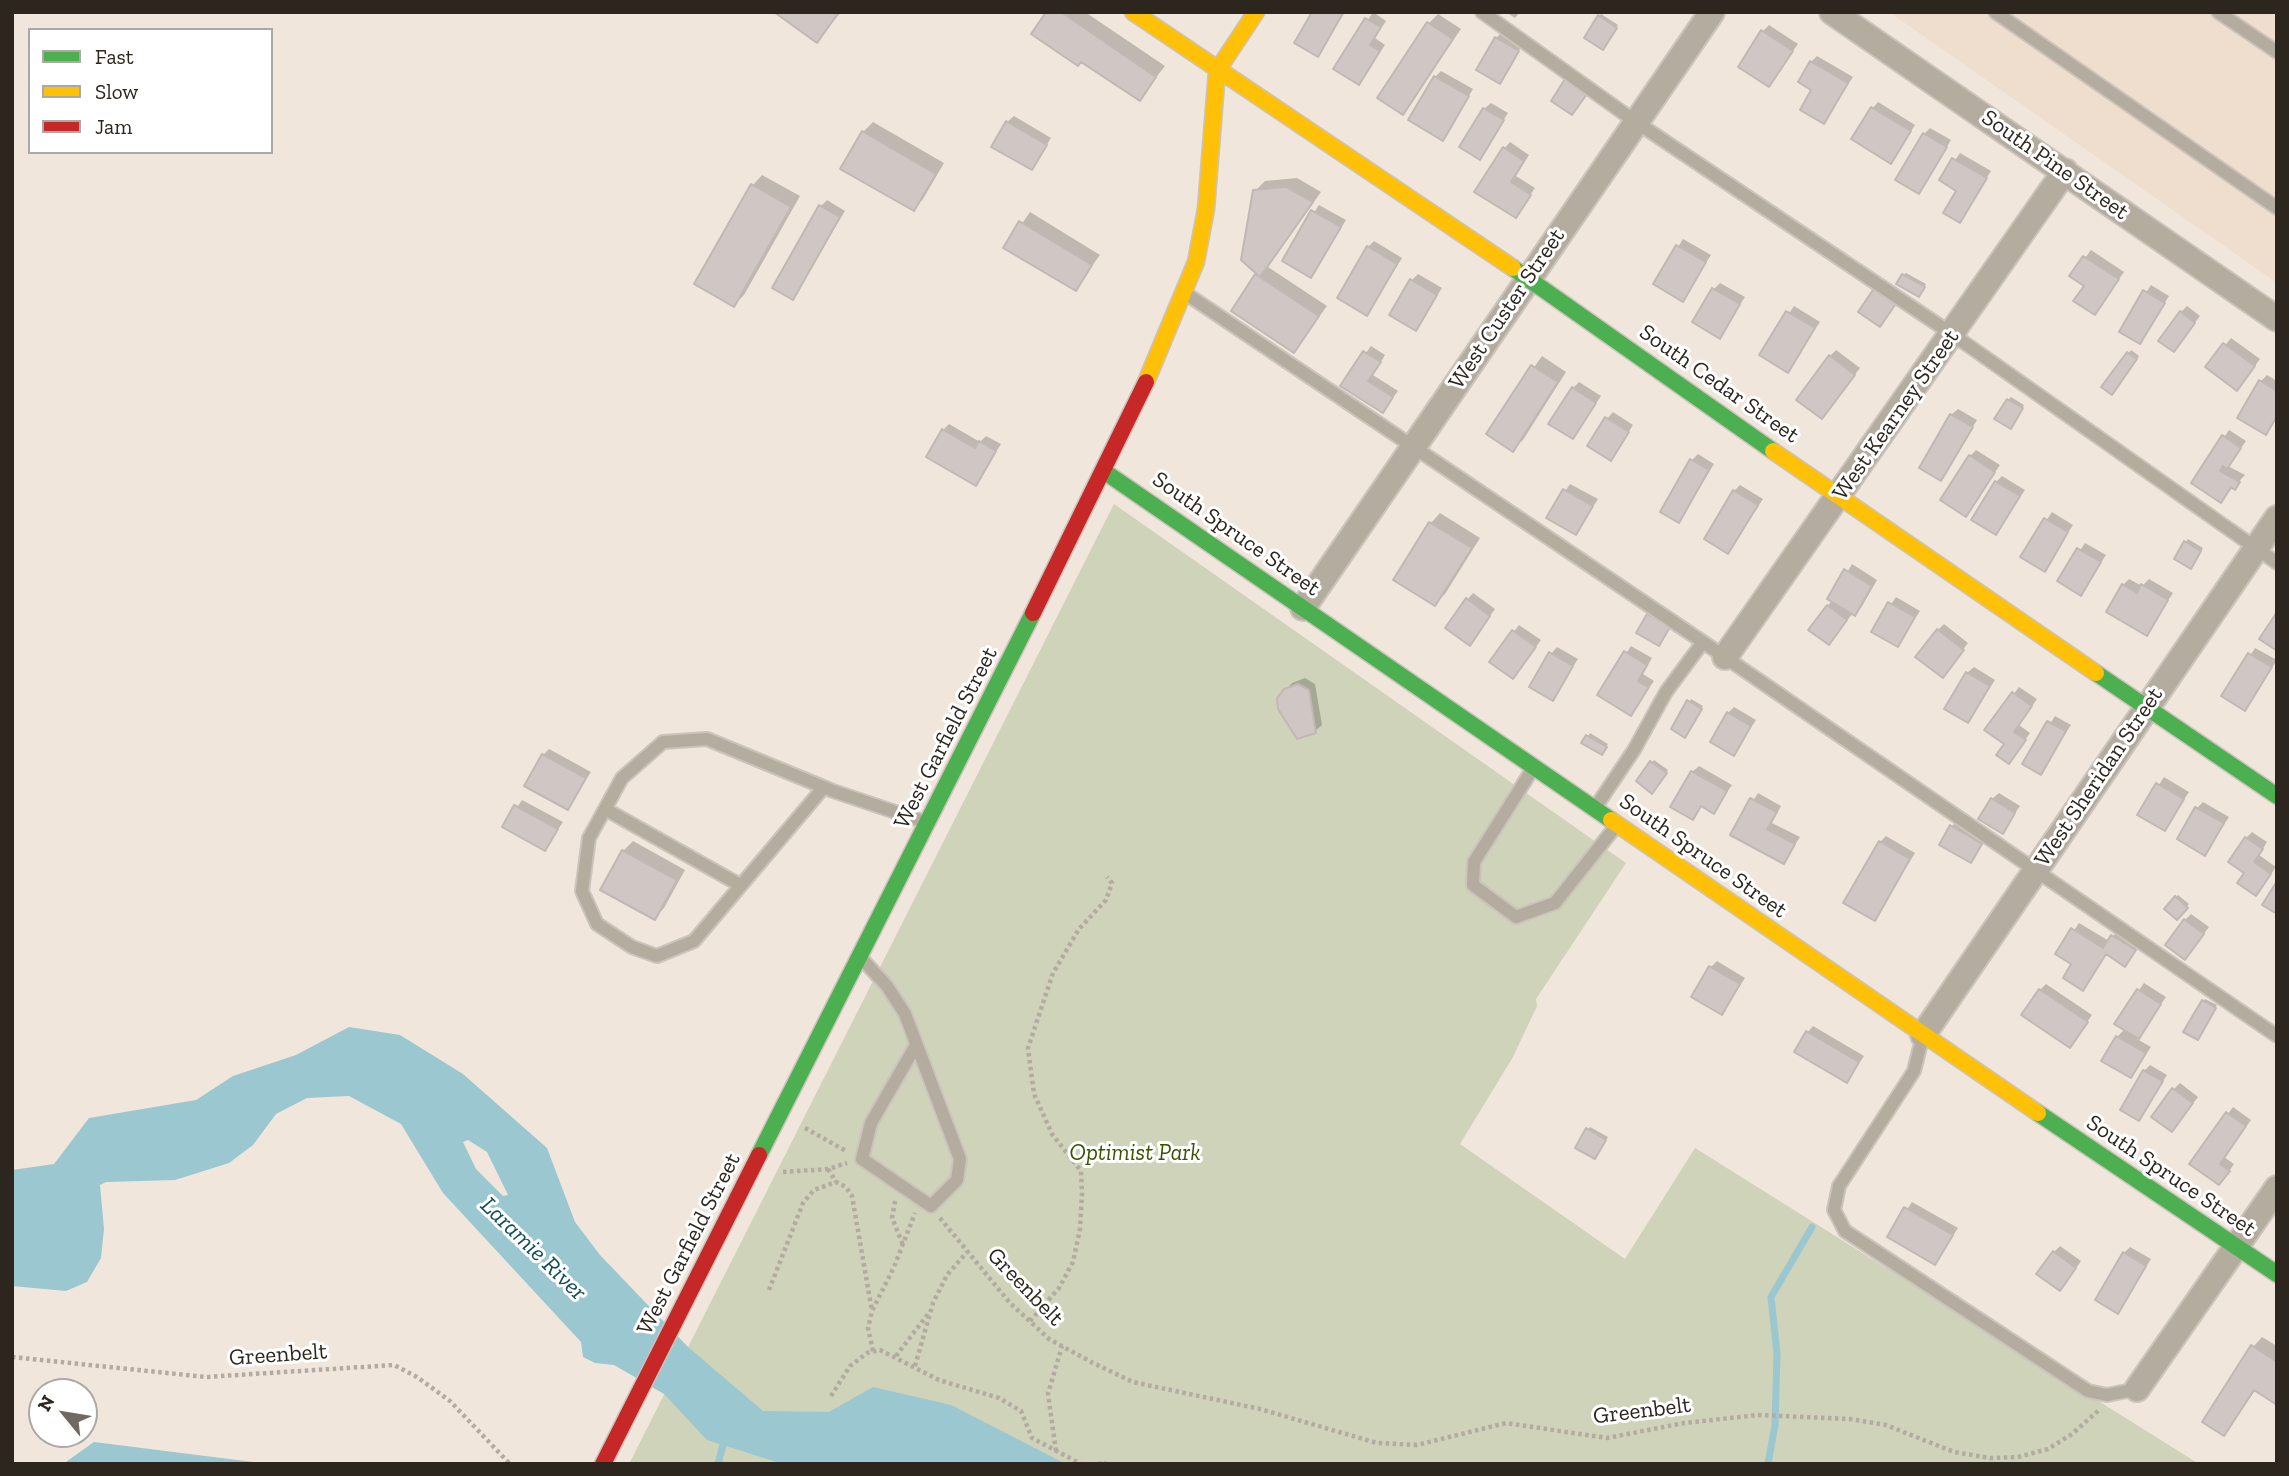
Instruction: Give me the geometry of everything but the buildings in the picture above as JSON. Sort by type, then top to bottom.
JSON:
[{"type":"street","name":"South Cedar Street","points":[[1133,12],[1528,278],[1839,497],[2277,796]]},
{"type":"street","name":"West Garfield Street","points":[[605,1460],[1105,472],[1185,293],[1196,262],[1206,209],[1217,71],[1256,12]]},
{"type":"street","name":"West Custer Street","points":[[1303,608],[1712,12]]},
{"type":"street","name":"South Pine Street","points":[[1832,12],[2277,319]]},
{"type":"street","name":"West Kearney Street","points":[[1725,657],[2065,171]]},
{"type":"street","name":"South Spruce Street","points":[[1105,472],[1923,1035],[2277,1274]]},
{"type":"street","name":"West Sheridan Street","points":[[1923,1035],[2277,518]]},
{"type":"street","points":[[2137,1389],[2277,1188]]},
{"type":"lane","points":[[1482,12],[1636,122],[1952,334],[2277,563]]},
{"type":"lane","points":[[1995,12],[2277,208]]},
{"type":"lane","points":[[2218,12],[2277,52]]},
{"type":"lane","points":[[1185,293],[1703,642],[2277,1036]]},
{"type":"lane","points":[[1595,808],[1634,750],[1666,692],[1703,642]]},
{"type":"lane","points":[[824,787],[694,941],[657,956],[632,947],[597,924],[582,891],[589,838],[622,778],[663,742],[707,739],[824,787],[928,823]]},
{"type":"lane","points":[[1534,767],[1474,862],[1473,885],[1516,917],[1555,903],[1618,824]]},
{"type":"lane","points":[[605,809],[740,885]]},
{"type":"lane","points":[[861,958],[887,986],[905,1014],[960,1159],[957,1180],[927,1203],[862,1159],[871,1123],[916,1045]]},
{"type":"lane","points":[[1923,1035],[1914,1071],[1839,1186],[1834,1210],[1845,1231],[2088,1391],[2107,1395],[2137,1389]]},
{"type":"path","points":[[1030,1321],[1059,1288],[1073,1262],[1080,1229],[1082,1171],[1052,1134],[1034,1094],[1028,1048],[1053,973],[1079,929],[1106,900],[1112,883],[1107,877]]},
{"type":"path","points":[[750,1174],[828,1169],[862,1159]]},
{"type":"path","points":[[828,1169],[835,1182],[846,1187],[852,1196],[872,1311]]},
{"type":"path","points":[[769,1290],[803,1203],[814,1190],[835,1182]]},
{"type":"path","points":[[898,1184],[891,1218],[903,1246]]},
{"type":"path","points":[[873,1352],[868,1328],[872,1311],[903,1246],[911,1220],[927,1203]]},
{"type":"path","name":"Greenbelt","points":[[927,1203],[1030,1321],[1049,1339],[1062,1346],[1133,1382],[1260,1409],[1377,1443],[1417,1445],[1506,1423],[1607,1438],[1685,1423],[1758,1415],[1850,1419],[1886,1425],[1954,1452],[1990,1458],[2018,1457],[2048,1449],[2103,1408]]},
{"type":"path","points":[[915,1366],[931,1311],[947,1275],[967,1252]]},
{"type":"path","points":[[896,1356],[931,1311]]},
{"type":"path","points":[[1057,1452],[1048,1394],[1062,1346]]},
{"type":"path","points":[[831,1396],[850,1366],[880,1350],[939,1380],[999,1398],[1021,1411],[1032,1438],[1081,1464]]},
{"type":"path","name":"Greenbelt","points":[[12,1357],[206,1377],[394,1365],[417,1377],[450,1401],[510,1464]]},
{"type":"path","points":[[1098,1464],[1106,1463]]},
{"type":"shaded area","points":[[1889,12],[2277,12],[2277,283]]},
{"type":"green space","name":"Optimist Park","points":[[1114,504],[1626,863],[1536,999],[1537,1006],[1513,1057],[1460,1144],[1625,1259],[1695,1148],[2199,1464],[629,1464]]},
{"type":"water","name":"Laramie River","points":[[349,1027],[400,1035],[463,1074],[547,1148],[575,1222],[600,1255],[688,1347],[763,1411],[829,1412],[873,1387],[951,1405],[1066,1464],[783,1464],[707,1440],[664,1394],[614,1365],[595,1363],[583,1357],[581,1342],[443,1193],[401,1124],[349,1096],[307,1098],[276,1114],[253,1145],[229,1163],[175,1180],[106,1182],[100,1185],[104,1229],[101,1258],[87,1282],[66,1291],[12,1286],[12,1170],[54,1164],[89,1118],[196,1100],[233,1076],[296,1055]],"holes":[[[468,1140],[487,1152],[508,1195],[503,1196],[476,1169],[463,1142]]]},
{"type":"water","points":[[98,1443],[269,1464],[63,1464],[86,1448],[98,1448]]},
{"type":"waterway","points":[[1768,1464],[1775,1425],[1777,1354],[1771,1297],[1812,1227]]},
{"type":"waterway","points":[[718,1464],[725,1437]]},
{"type":"traffic: fast","points":[[1513,268],[1773,451]]},
{"type":"traffic: fast","points":[[1105,472],[1611,820]]},
{"type":"traffic: fast","points":[[759,1155],[1033,613]]},
{"type":"traffic: fast","points":[[2096,673],[2277,796]]},
{"type":"traffic: fast","points":[[2038,1113],[2277,1274]]},
{"type":"traffic: slow","points":[[1133,12],[1513,268]]},
{"type":"traffic: slow","points":[[1146,382],[1196,262],[1206,209],[1217,71],[1256,12]]},
{"type":"traffic: slow","points":[[1773,451],[2096,673]]},
{"type":"traffic: slow","points":[[1611,820],[2038,1113]]},
{"type":"traffic: jam","points":[[1033,613],[1146,382]]},
{"type":"traffic: jam","points":[[603,1464],[759,1155]]}]
